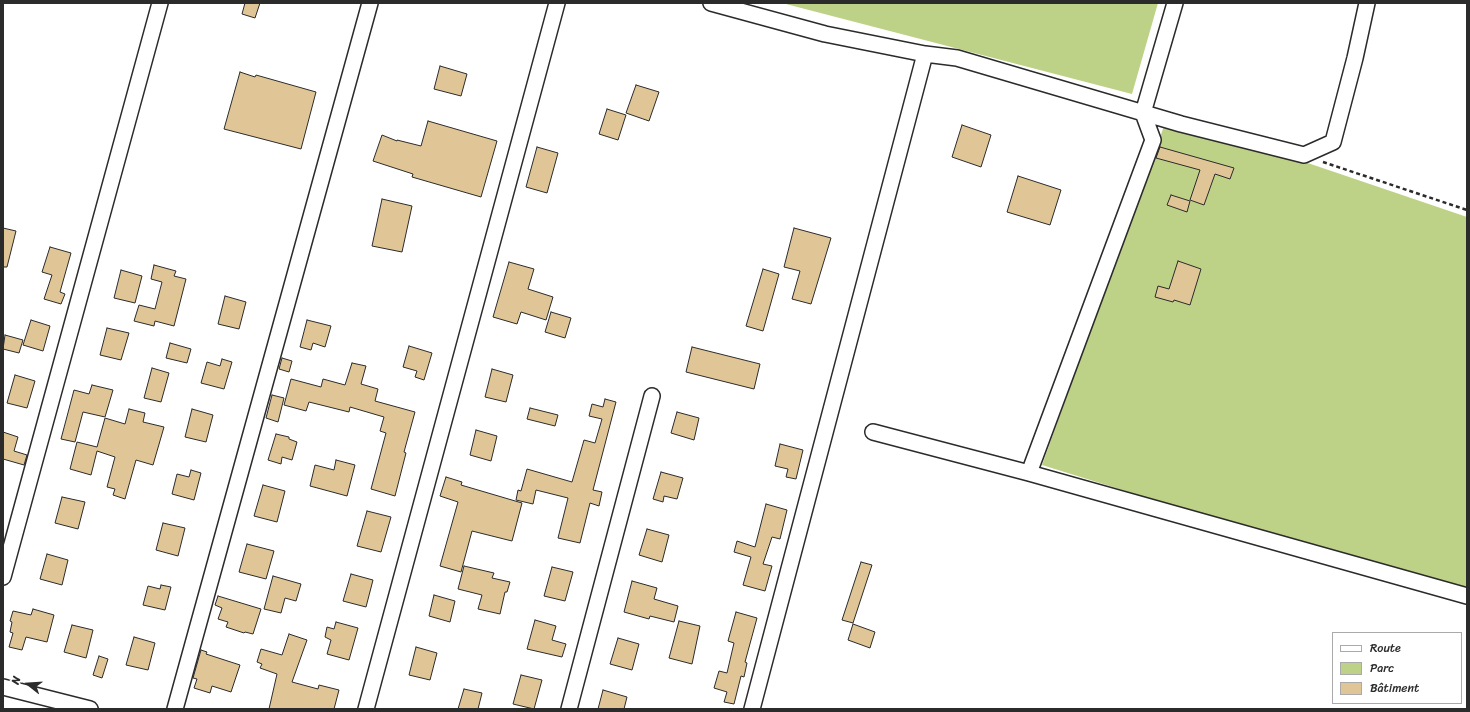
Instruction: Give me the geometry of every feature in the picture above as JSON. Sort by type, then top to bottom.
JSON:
[{"type":"street","points":[[3,577],[160,3]]},
{"type":"street","points":[[175,709],[370,3]]},
{"type":"street","points":[[366,709],[557,3]]},
{"type":"street","points":[[711,3],[825,34],[925,54],[957,58],[1181,124],[1304,155],[1333,142],[1355,58],[1367,3]]},
{"type":"street","points":[[1029,473],[1153,140],[1143,113],[1175,3]]},
{"type":"street","points":[[752,709],[925,54]]},
{"type":"street","points":[[569,709],[652,396]]},
{"type":"street","points":[[873,432],[1029,473],[1467,596]]},
{"type":"street","points":[[3,687],[90,709]]},
{"type":"path","points":[[1304,155],[1467,210]]},
{"type":"green space","points":[[782,3],[1158,3],[1132,94]]},
{"type":"green space","points":[[1164,126],[1299,160],[1467,217],[1467,597],[1042,465]]},
{"type":"building","points":[[245,3],[260,3],[255,18],[242,14]]},
{"type":"building","points":[[440,66],[467,74],[461,96],[434,89]]},
{"type":"building","points":[[240,72],[316,92],[301,149],[224,129]]},
{"type":"building","points":[[636,85],[659,92],[649,121],[626,113]]},
{"type":"building","points":[[607,109],[626,115],[618,140],[599,134]]},
{"type":"building","points":[[428,121],[497,141],[481,197],[412,177],[413,174],[373,161],[382,135],[397,141],[421,146]]},
{"type":"building","points":[[962,125],[991,135],[981,167],[952,157]]},
{"type":"building","points":[[537,147],[558,153],[547,193],[526,187]]},
{"type":"building","points":[[1160,147],[1234,168],[1230,179],[1215,174],[1204,205],[1190,200],[1200,170],[1156,158]]},
{"type":"building","points":[[1018,176],[1061,190],[1050,225],[1007,212]]},
{"type":"building","points":[[1171,195],[1190,201],[1187,212],[1167,205]]},
{"type":"building","points":[[382,199],[412,206],[402,252],[372,246]]},
{"type":"building","points":[[3,228],[16,231],[7,267],[3,267]]},
{"type":"building","points":[[794,228],[831,238],[811,304],[792,299],[800,271],[784,267]]},
{"type":"building","points":[[50,247],[71,253],[60,292],[65,294],[61,304],[44,299],[52,275],[42,272]]},
{"type":"building","points":[[1178,261],[1201,269],[1190,305],[1174,300],[1173,302],[1155,297],[1158,286],[1169,289]]},
{"type":"building","points":[[509,262],[534,269],[528,289],[553,297],[546,320],[521,312],[517,324],[493,317]]},
{"type":"building","points":[[154,265],[176,271],[174,276],[186,279],[174,326],[155,321],[154,326],[134,321],[139,305],[155,309],[162,282],[151,279]]},
{"type":"building","points":[[763,269],[779,274],[763,331],[746,326]]},
{"type":"building","points":[[121,270],[142,276],[135,303],[114,298]]},
{"type":"building","points":[[225,296],[246,302],[239,329],[218,324]]},
{"type":"building","points":[[551,312],[571,318],[565,338],[545,332]]},
{"type":"building","points":[[31,320],[50,326],[43,351],[23,345]]},
{"type":"building","points":[[307,320],[331,326],[325,347],[313,343],[311,350],[300,347]]},
{"type":"building","points":[[107,328],[129,333],[121,360],[100,355]]},
{"type":"building","points":[[5,335],[23,340],[19,353],[3,349]]},
{"type":"building","points":[[170,343],[191,349],[187,363],[166,358]]},
{"type":"building","points":[[409,346],[432,353],[424,380],[415,377],[417,371],[403,367]]},
{"type":"building","points":[[692,347],[760,364],[754,389],[686,372]]},
{"type":"building","points":[[282,358],[292,361],[289,372],[279,369]]},
{"type":"building","points":[[222,359],[232,362],[224,389],[201,383],[207,362],[220,366]]},
{"type":"building","points":[[352,363],[366,366],[361,384],[378,389],[375,401],[415,412],[404,452],[406,453],[395,496],[371,489],[386,433],[380,431],[384,417],[350,407],[349,412],[309,402],[306,411],[284,405],[291,379],[321,387],[323,379],[345,385]]},
{"type":"building","points":[[152,368],[169,373],[161,402],[144,398]]},
{"type":"building","points":[[492,369],[513,375],[506,402],[485,397]]},
{"type":"building","points":[[15,375],[35,381],[27,408],[7,403]]},
{"type":"building","points":[[92,385],[113,390],[105,417],[83,412],[75,442],[61,439],[74,390],[89,394]]},
{"type":"building","points":[[272,395],[284,398],[278,422],[266,418]]},
{"type":"building","points":[[605,399],[616,402],[593,490],[602,492],[599,506],[590,503],[580,543],[558,538],[568,498],[536,490],[533,504],[516,500],[518,490],[521,491],[527,469],[572,482],[584,440],[595,443],[602,419],[589,416],[592,404],[603,407]]},
{"type":"building","points":[[530,408],[558,415],[555,426],[527,419]]},
{"type":"building","points":[[129,409],[145,413],[143,422],[164,427],[153,465],[136,460],[125,499],[113,495],[115,489],[107,487],[115,457],[97,451],[91,475],[70,469],[77,442],[97,447],[105,418],[125,424]]},
{"type":"building","points":[[192,409],[213,415],[206,442],[185,437]]},
{"type":"building","points":[[677,412],[699,418],[694,440],[671,433]]},
{"type":"building","points":[[476,430],[497,436],[491,461],[470,455]]},
{"type":"building","points":[[3,432],[18,437],[14,451],[27,455],[24,465],[3,459]]},
{"type":"building","points":[[276,434],[289,437],[289,439],[297,442],[292,460],[282,457],[281,464],[268,460]]},
{"type":"building","points":[[780,444],[803,450],[796,479],[786,477],[788,469],[775,466]]},
{"type":"building","points":[[336,460],[355,465],[347,496],[310,486],[315,465],[334,470]]},
{"type":"building","points":[[191,470],[201,473],[194,500],[172,494],[177,474],[189,477]]},
{"type":"building","points":[[661,472],[683,478],[677,499],[664,496],[663,502],[653,499]]},
{"type":"building","points":[[446,477],[462,482],[461,485],[522,503],[512,541],[472,531],[461,572],[440,566],[458,502],[440,496]]},
{"type":"building","points":[[263,485],[285,491],[277,522],[254,516]]},
{"type":"building","points":[[62,497],[85,502],[78,529],[55,523]]},
{"type":"building","points":[[766,504],[787,510],[780,539],[772,537],[763,564],[772,566],[765,591],[743,585],[751,557],[734,552],[737,541],[755,547]]},
{"type":"building","points":[[367,511],[391,517],[381,552],[357,546]]},
{"type":"building","points":[[163,523],[185,528],[178,556],[156,550]]},
{"type":"building","points":[[647,529],[669,535],[662,562],[639,555]]},
{"type":"building","points":[[247,544],[274,551],[266,579],[239,572]]},
{"type":"building","points":[[47,554],[68,560],[62,585],[40,579]]},
{"type":"building","points":[[861,562],[872,565],[853,623],[842,620]]},
{"type":"building","points":[[464,566],[494,573],[492,578],[510,582],[507,592],[505,592],[500,614],[478,609],[482,595],[458,589]]},
{"type":"building","points":[[552,567],[573,572],[565,601],[544,596]]},
{"type":"building","points":[[351,574],[373,580],[366,607],[343,601]]},
{"type":"building","points":[[273,576],[301,584],[296,601],[285,598],[281,613],[264,609]]},
{"type":"building","points":[[632,581],[657,588],[654,599],[678,606],[674,622],[650,616],[649,619],[624,612]]},
{"type":"building","points":[[161,585],[171,587],[165,610],[143,605],[148,586],[160,589]]},
{"type":"building","points":[[434,595],[455,601],[450,622],[429,616]]},
{"type":"building","points":[[218,596],[261,609],[253,634],[244,633],[226,627],[228,622],[218,619],[222,608],[215,605]]},
{"type":"building","points":[[33,609],[54,615],[47,642],[26,637],[22,650],[9,647],[13,633],[10,632],[12,622],[10,621],[13,611],[31,615]]},
{"type":"building","points":[[736,612],[757,618],[745,662],[747,663],[744,677],[741,676],[734,704],[724,702],[727,692],[714,688],[719,671],[727,673],[734,643],[728,641]]},
{"type":"building","points":[[535,620],[556,626],[552,640],[566,644],[562,657],[527,649]]},
{"type":"building","points":[[679,621],[700,626],[692,664],[669,658]]},
{"type":"building","points":[[336,622],[358,628],[349,660],[327,654],[331,640],[325,637],[327,627],[334,629]]},
{"type":"building","points":[[853,624],[875,632],[870,648],[848,640]]},
{"type":"building","points":[[72,625],[93,630],[86,658],[64,652]]},
{"type":"building","points":[[289,634],[307,640],[292,682],[318,689],[319,685],[339,690],[334,709],[269,709],[277,674],[260,668],[262,664],[257,662],[261,649],[282,655]]},
{"type":"building","points":[[134,637],[155,643],[148,670],[126,665]]},
{"type":"building","points":[[618,638],[639,644],[632,670],[610,664]]},
{"type":"building","points":[[416,647],[437,653],[430,680],[409,675]]},
{"type":"building","points":[[201,650],[207,652],[206,654],[240,665],[231,692],[212,686],[210,693],[194,688],[197,679],[193,678]]},
{"type":"building","points":[[99,656],[108,659],[102,678],[93,675]]},
{"type":"building","points":[[521,675],[542,680],[534,709],[513,704]]},
{"type":"building","points":[[464,689],[482,693],[478,709],[458,709]]},
{"type":"building","points":[[603,690],[627,697],[624,709],[598,709]]}]
